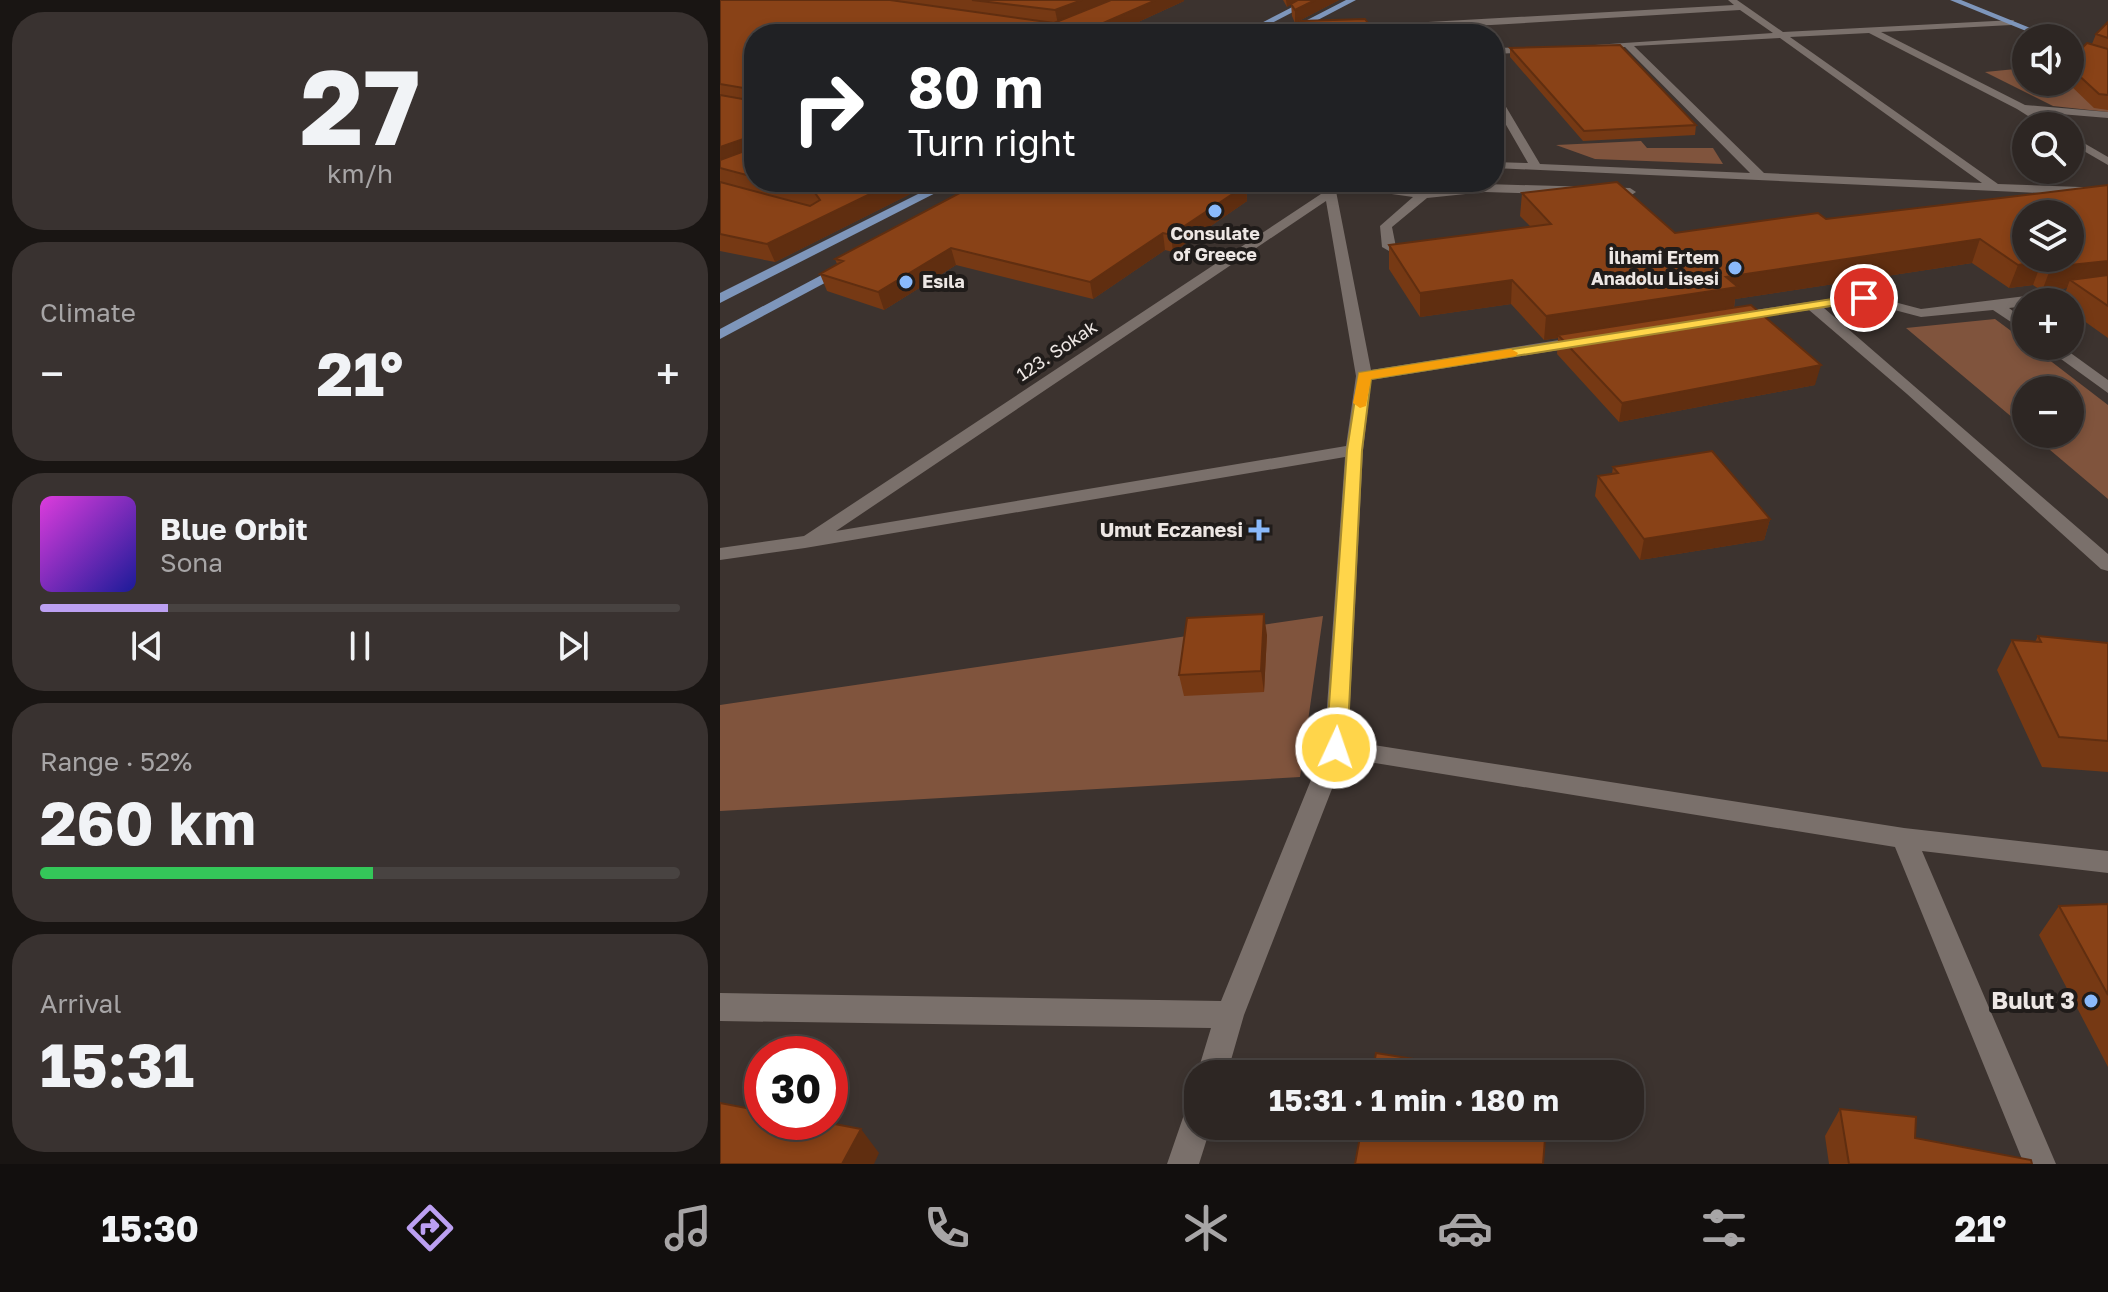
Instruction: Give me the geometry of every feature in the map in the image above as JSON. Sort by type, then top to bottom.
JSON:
[{"type":"main road","points":[[1264,24],[1312,0]]},
{"type":"main road","points":[[1305,24],[1352,0]]},
{"type":"main road","points":[[1954,0],[2016,24]]},
{"type":"main road","points":[[2084,50],[2108,58]]},
{"type":"main road","points":[[720,299],[931,192]]},
{"type":"main road","points":[[720,335],[858,259]]},
{"type":"street","points":[[1435,24],[1737,3],[1993,185]]},
{"type":"street","points":[[1504,50],[2011,22]]},
{"type":"street","points":[[1868,29],[2029,112]]},
{"type":"street","points":[[1627,44],[1759,175]]},
{"type":"street","points":[[2021,107],[2108,115]]},
{"type":"street","points":[[1504,112],[1536,167]]},
{"type":"street","points":[[2084,147],[2108,162]]},
{"type":"street","points":[[1504,165],[2108,192]]},
{"type":"street","points":[[1504,189],[1630,192]]},
{"type":"street","name":"123. Sokak","points":[[805,542],[1319,192]]},
{"type":"street","points":[[1216,1060],[1230,1015],[1336,748],[1354,450],[1364,376],[1329,192]]},
{"type":"street","points":[[1392,192],[1424,195],[1450,192]]},
{"type":"street","points":[[1389,247],[1386,226],[1424,195]]},
{"type":"street","points":[[2084,294],[2108,290]]},
{"type":"street","points":[[1718,320],[1864,298],[1921,313],[2012,304]]},
{"type":"street","points":[[1811,305],[1913,391],[2108,565]]},
{"type":"street","points":[[1997,306],[2012,317]]},
{"type":"street","points":[[1364,376],[1595,339]]},
{"type":"street","points":[[2070,360],[2108,388]]},
{"type":"street","points":[[720,554],[1354,450]]},
{"type":"street","points":[[1336,748],[1904,838],[2108,862]]},
{"type":"street","points":[[1904,838],[2040,1164]]},
{"type":"street","points":[[720,1007],[1230,1015]]},
{"type":"street","points":[[1183,1164],[1191,1140]]},
{"type":"shaded area","points":[[2012,69],[2012,86],[1985,72]]},
{"type":"shaded area","points":[[2084,85],[2108,90],[2108,112],[2053,106],[2033,96],[2084,96]]},
{"type":"shaded area","points":[[1641,141],[1647,148],[1713,148],[1723,164],[1595,159],[1556,145]]},
{"type":"shaded area","points":[[1995,319],[2012,332],[2012,360],[2049,360],[2070,376],[2012,376],[2012,417],[1906,328]]},
{"type":"shaded area","points":[[2084,387],[2108,405],[2108,499],[2048,448],[2084,448]]},
{"type":"shaded area","points":[[1323,616],[1300,777],[720,811],[720,705]]},
{"type":"building","points":[[720,0],[890,0],[1054,23],[1111,0],[1156,0],[1101,24],[744,24],[744,88],[720,84]]},
{"type":"building","points":[[972,0],[1082,0],[1055,10]]},
{"type":"building","points":[[1298,0],[1315,0],[1295,10],[1291,4]]},
{"type":"building","points":[[1365,19],[1369,24],[1295,24],[1301,21]]},
{"type":"building","points":[[2108,22],[2108,38],[2096,34]]},
{"type":"building","points":[[2087,43],[2108,49],[2108,95],[2099,94],[2084,80],[2084,46]]},
{"type":"building","points":[[1620,45],[1696,125],[1584,131],[1510,48]]},
{"type":"building","points":[[720,95],[744,99],[744,139],[720,147]]},
{"type":"building","points":[[744,151],[744,174],[720,168],[720,160]]},
{"type":"building","points":[[720,182],[744,188],[744,192],[758,192],[810,206],[820,200],[811,192],[874,192],[767,244],[720,234]]},
{"type":"building","points":[[1617,182],[1675,233],[1818,213],[1826,219],[2108,185],[2108,261],[2084,264],[2084,200],[2012,200],[2012,261],[1980,239],[1726,277],[1738,287],[1546,316],[1512,280],[1420,293],[1389,245],[1551,224],[1522,193]]},
{"type":"building","points":[[961,192],[1236,192],[1171,235],[1163,233],[1090,282],[951,248],[878,292],[820,274],[843,261],[835,259]]},
{"type":"building","points":[[2108,275],[2108,306],[2084,288],[2070,280]]},
{"type":"building","points":[[1751,305],[1821,365],[1622,403],[1558,335]]},
{"type":"building","points":[[1712,451],[1770,519],[1644,539],[1598,476],[1618,473],[1613,467]]},
{"type":"building","points":[[1264,614],[1261,671],[1179,675],[1187,618]]},
{"type":"building","points":[[2038,636],[2108,643],[2108,741],[2059,737],[2012,640],[2041,642]]},
{"type":"building","points":[[2108,904],[2108,995],[2059,906]]},
{"type":"building","points":[[1376,1053],[1420,1060],[1375,1060]]},
{"type":"building","points":[[720,1103],[744,1108],[744,1140],[848,1140],[848,1127],[861,1129],[842,1164],[720,1164]]},
{"type":"building","points":[[1840,1109],[1916,1117],[1915,1138],[2031,1160],[2032,1164],[1849,1164]]},
{"type":"building","points":[[1359,1140],[1545,1140],[1543,1164],[1355,1164]]},
{"type":"slow traffic","points":[[1360,403],[1364,376],[1511,353]]},
{"type":"place","name":"Consulate of Greece","points":[[1215,211]]},
{"type":"place","name":"İlhami Ertem Anadolu Lisesi","points":[[1735,268]]},
{"type":"place","name":"Esıla","points":[[906,282]]},
{"type":"place","name":"Umut Eczanesi","points":[[1259,530]]},
{"type":"place","name":"Bulut 3","points":[[2091,1001]]},
{"type":"route","points":[[1336,748],[1354,450],[1364,376],[1864,298]]}]
